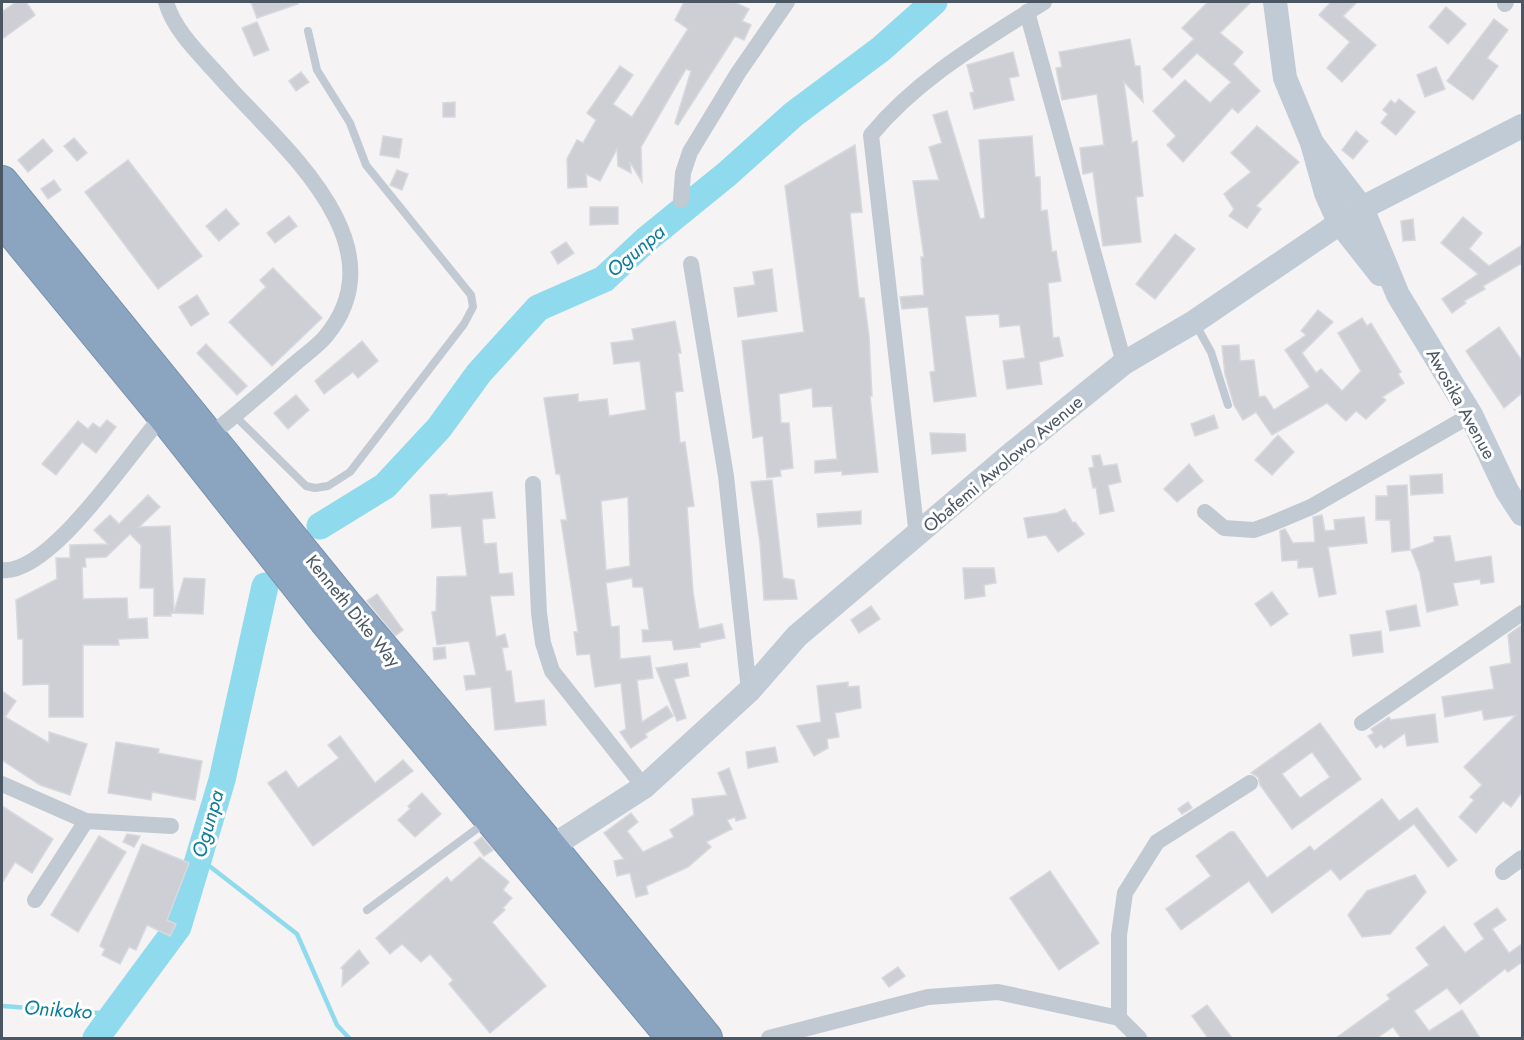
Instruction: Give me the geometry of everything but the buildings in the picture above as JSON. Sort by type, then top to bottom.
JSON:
[{"type":"highway","name":"Kenneth Dike Way","points":[[2,182],[15,223],[78,294],[286,548],[491,818],[540,854],[673,1038]]},
{"type":"highway","name":"Kenneth Dike Way","points":[[171,407],[209,436],[286,548]]},
{"type":"highway","name":"Kenneth Dike Way","points":[[336,613],[540,854],[706,1038]]},
{"type":"main road","points":[[1275,2],[1285,78],[1312,143]]},
{"type":"main road","name":"Obafemi Awolowo Avenue","points":[[540,854],[644,787],[749,691],[797,636],[1015,451],[1124,363],[1194,322],[1362,208],[1522,126]]},
{"type":"main road","name":"Awosika Avenue","points":[[1312,143],[1362,208],[1398,295]]},
{"type":"main road","name":"Awosika Avenue","points":[[1312,143],[1326,193],[1339,222],[1398,295],[1515,486],[1522,514]]},
{"type":"street","points":[[166,2],[170,15],[192,45],[284,143],[310,176],[338,219],[348,253],[351,278],[347,304],[326,337],[209,436]]},
{"type":"street","points":[[681,200],[683,173],[690,152],[738,73],[787,2]]},
{"type":"street","points":[[917,536],[871,135],[886,116],[950,61],[1044,2]]},
{"type":"street","points":[[1027,12],[1124,363]]},
{"type":"street","points":[[691,264],[726,476],[749,691]]},
{"type":"street","points":[[2,570],[13,571],[28,565],[49,550],[171,407]]},
{"type":"street","points":[[1205,512],[1224,528],[1254,530],[1268,525],[1311,507],[1471,415]]},
{"type":"street","points":[[533,484],[539,613],[543,643],[552,670],[644,787]]},
{"type":"street","points":[[1362,723],[1522,613]]},
{"type":"street","points":[[1119,1018],[1119,935],[1125,893],[1156,842],[1250,783]]},
{"type":"street","points":[[2,784],[86,821],[171,826]]},
{"type":"street","points":[[35,900],[86,821]]},
{"type":"street","points":[[1503,872],[1522,858]]},
{"type":"street","points":[[769,1038],[928,997],[998,992],[1119,1018],[1139,1038]]},
{"type":"lane","points":[[235,416],[306,486],[315,488],[328,486],[350,472],[439,358],[471,313],[474,304],[471,295],[366,165],[350,123],[317,70],[308,31]]},
{"type":"lane","points":[[1194,322],[1211,352],[1228,405]]},
{"type":"lane","points":[[367,910],[491,818]]},
{"type":"waterway","name":"Ogunpa","points":[[320,526],[385,486],[439,428],[479,373],[538,308],[604,279],[647,239],[727,174],[794,114],[881,49],[934,2]]},
{"type":"waterway","name":"Ogunpa","points":[[96,1038],[178,927],[222,780],[265,586]]},
{"type":"waterway","points":[[199,858],[297,934],[337,1025],[349,1038]]},
{"type":"waterway","name":"Onikoko","points":[[2,1006],[114,1014]]}]
